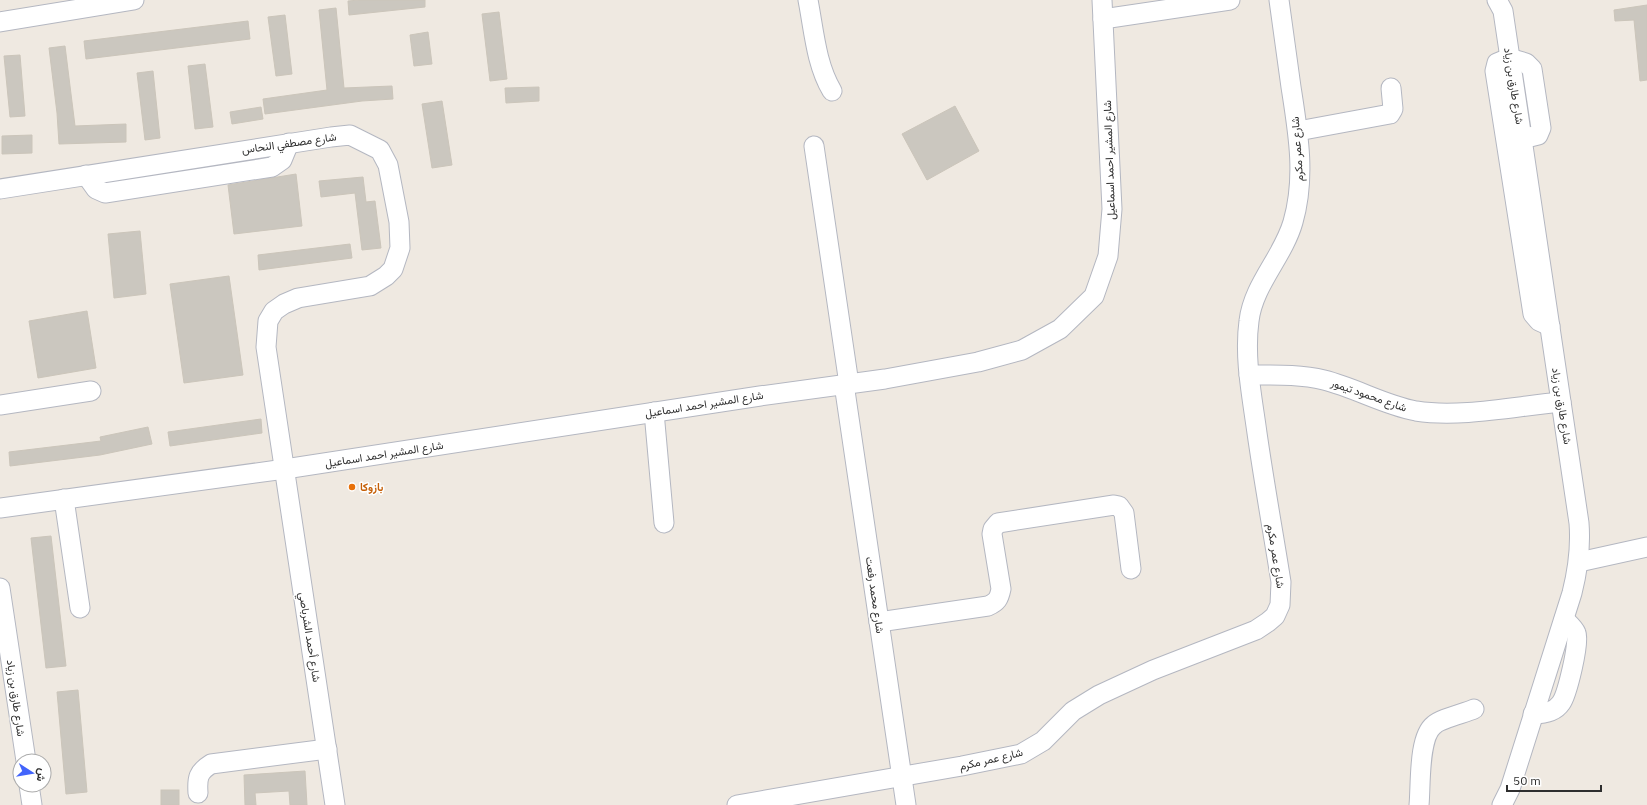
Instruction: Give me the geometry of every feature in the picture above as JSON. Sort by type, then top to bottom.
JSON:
[{"type":"street","points":[[0,22],[134,0]]},
{"type":"street","points":[[808,0],[823,76],[832,91]]},
{"type":"street","name":"شارع المشير احمد اسماعيل","points":[[0,508],[285,469],[847,384],[978,362],[1022,350],[1060,329],[1094,296],[1108,256],[1112,209],[1102,0]]},
{"type":"street","points":[[1103,19],[1230,0]]},
{"type":"street","name":"شارع عمر مكرم","points":[[737,805],[962,766],[1021,754],[1042,741],[1073,711],[1098,695],[1153,670],[1256,630],[1275,616],[1280,605],[1281,582],[1249,375],[1248,340],[1251,314],[1261,287],[1286,241],[1293,223],[1299,198],[1300,176],[1298,131],[1279,0]]},
{"type":"street","name":"شارع طارق بن زياد","points":[[1497,0],[1503,12],[1579,523],[1579,562],[1564,619],[1510,789],[1502,805]]},
{"type":"street","points":[[1509,58],[1497,63],[1495,71],[1534,314],[1539,321],[1550,326]]},
{"type":"street","points":[[1298,131],[1390,114],[1393,109],[1391,88]]},
{"type":"street","name":"شارع مصطفي النحاس","points":[[0,189],[289,143],[350,135],[380,150],[388,165],[400,222],[400,248],[393,269],[370,286],[298,298],[284,304],[274,311],[268,321],[266,347],[285,469]]},
{"type":"street","name":"شارع محمد رفعت","points":[[814,146],[906,805]]},
{"type":"street","name":"شارع محمود تيمور","points":[[1249,375],[1303,376],[1325,380],[1397,406],[1430,412],[1449,413],[1561,402]]},
{"type":"street","points":[[0,405],[91,391]]},
{"type":"street","points":[[654,412],[664,523]]},
{"type":"street","name":"شارع أحمد الشرباصي","points":[[285,469],[335,805]]},
{"type":"street","points":[[64,499],[80,608]]},
{"type":"street","points":[[880,622],[988,606],[995,603],[1000,598],[1001,589],[992,534],[998,523],[1114,505],[1119,506],[1124,514],[1131,569]]},
{"type":"street","points":[[1579,562],[1647,547]]},
{"type":"street","name":"شارع طارق بن زياد","points":[[0,588],[25,753]]},
{"type":"street","points":[[1419,805],[1423,747],[1426,734],[1434,724],[1474,710]]},
{"type":"street","points":[[198,793],[197,778],[201,770],[211,764],[327,749]]},
{"type":"street","points":[[30,793],[32,805]]},
{"type":"building","points":[[425,0],[425,7],[349,15],[348,1]]},
{"type":"building","points":[[1647,5],[1647,80],[1640,81],[1634,20],[1615,21],[1614,10]]},
{"type":"building","points":[[336,8],[344,88],[392,86],[393,99],[362,101],[265,114],[263,99],[327,90],[319,10]]},
{"type":"building","points":[[499,12],[507,79],[490,81],[482,14]]},
{"type":"building","points":[[285,15],[292,74],[276,76],[268,17]]},
{"type":"building","points":[[248,21],[250,39],[86,59],[84,41]]},
{"type":"building","points":[[428,32],[432,64],[414,66],[410,35]]},
{"type":"building","points":[[65,46],[75,126],[126,124],[126,142],[59,144],[57,113],[49,48]]},
{"type":"building","points":[[20,55],[25,116],[10,117],[4,56]]},
{"type":"building","points":[[205,64],[213,127],[195,129],[188,66]]},
{"type":"building","points":[[153,71],[160,138],[145,140],[137,73]]},
{"type":"building","points":[[539,87],[539,101],[506,103],[505,88]]},
{"type":"building","points":[[442,101],[452,165],[432,168],[422,104]]},
{"type":"building","points":[[955,106],[979,151],[927,180],[902,134]]},
{"type":"building","points":[[261,107],[263,119],[232,124],[230,112]]},
{"type":"building","points":[[32,135],[32,153],[2,154],[2,136]]},
{"type":"building","points":[[296,174],[302,226],[234,234],[228,185]]},
{"type":"building","points":[[363,177],[366,202],[375,201],[381,248],[362,250],[355,193],[321,197],[319,181]]},
{"type":"building","points":[[140,231],[146,294],[114,298],[108,234]]},
{"type":"building","points":[[350,244],[352,258],[259,270],[258,255]]},
{"type":"building","points":[[229,276],[243,375],[184,383],[170,284]]},
{"type":"building","points":[[87,311],[96,368],[38,378],[29,321]]},
{"type":"building","points":[[261,419],[262,433],[170,446],[168,432]]},
{"type":"building","points":[[148,427],[152,444],[100,455],[10,466],[9,452],[101,441],[100,437]]},
{"type":"building","points":[[51,536],[66,666],[46,668],[31,538]]},
{"type":"building","points":[[78,690],[87,792],[66,794],[57,692]]},
{"type":"building","points":[[305,771],[307,805],[290,805],[289,791],[255,793],[256,805],[245,805],[244,775]]},
{"type":"building","points":[[161,790],[179,790],[179,805],[161,805]]},
{"type":"place","name":"بازوكا","points":[[352,487]]}]
